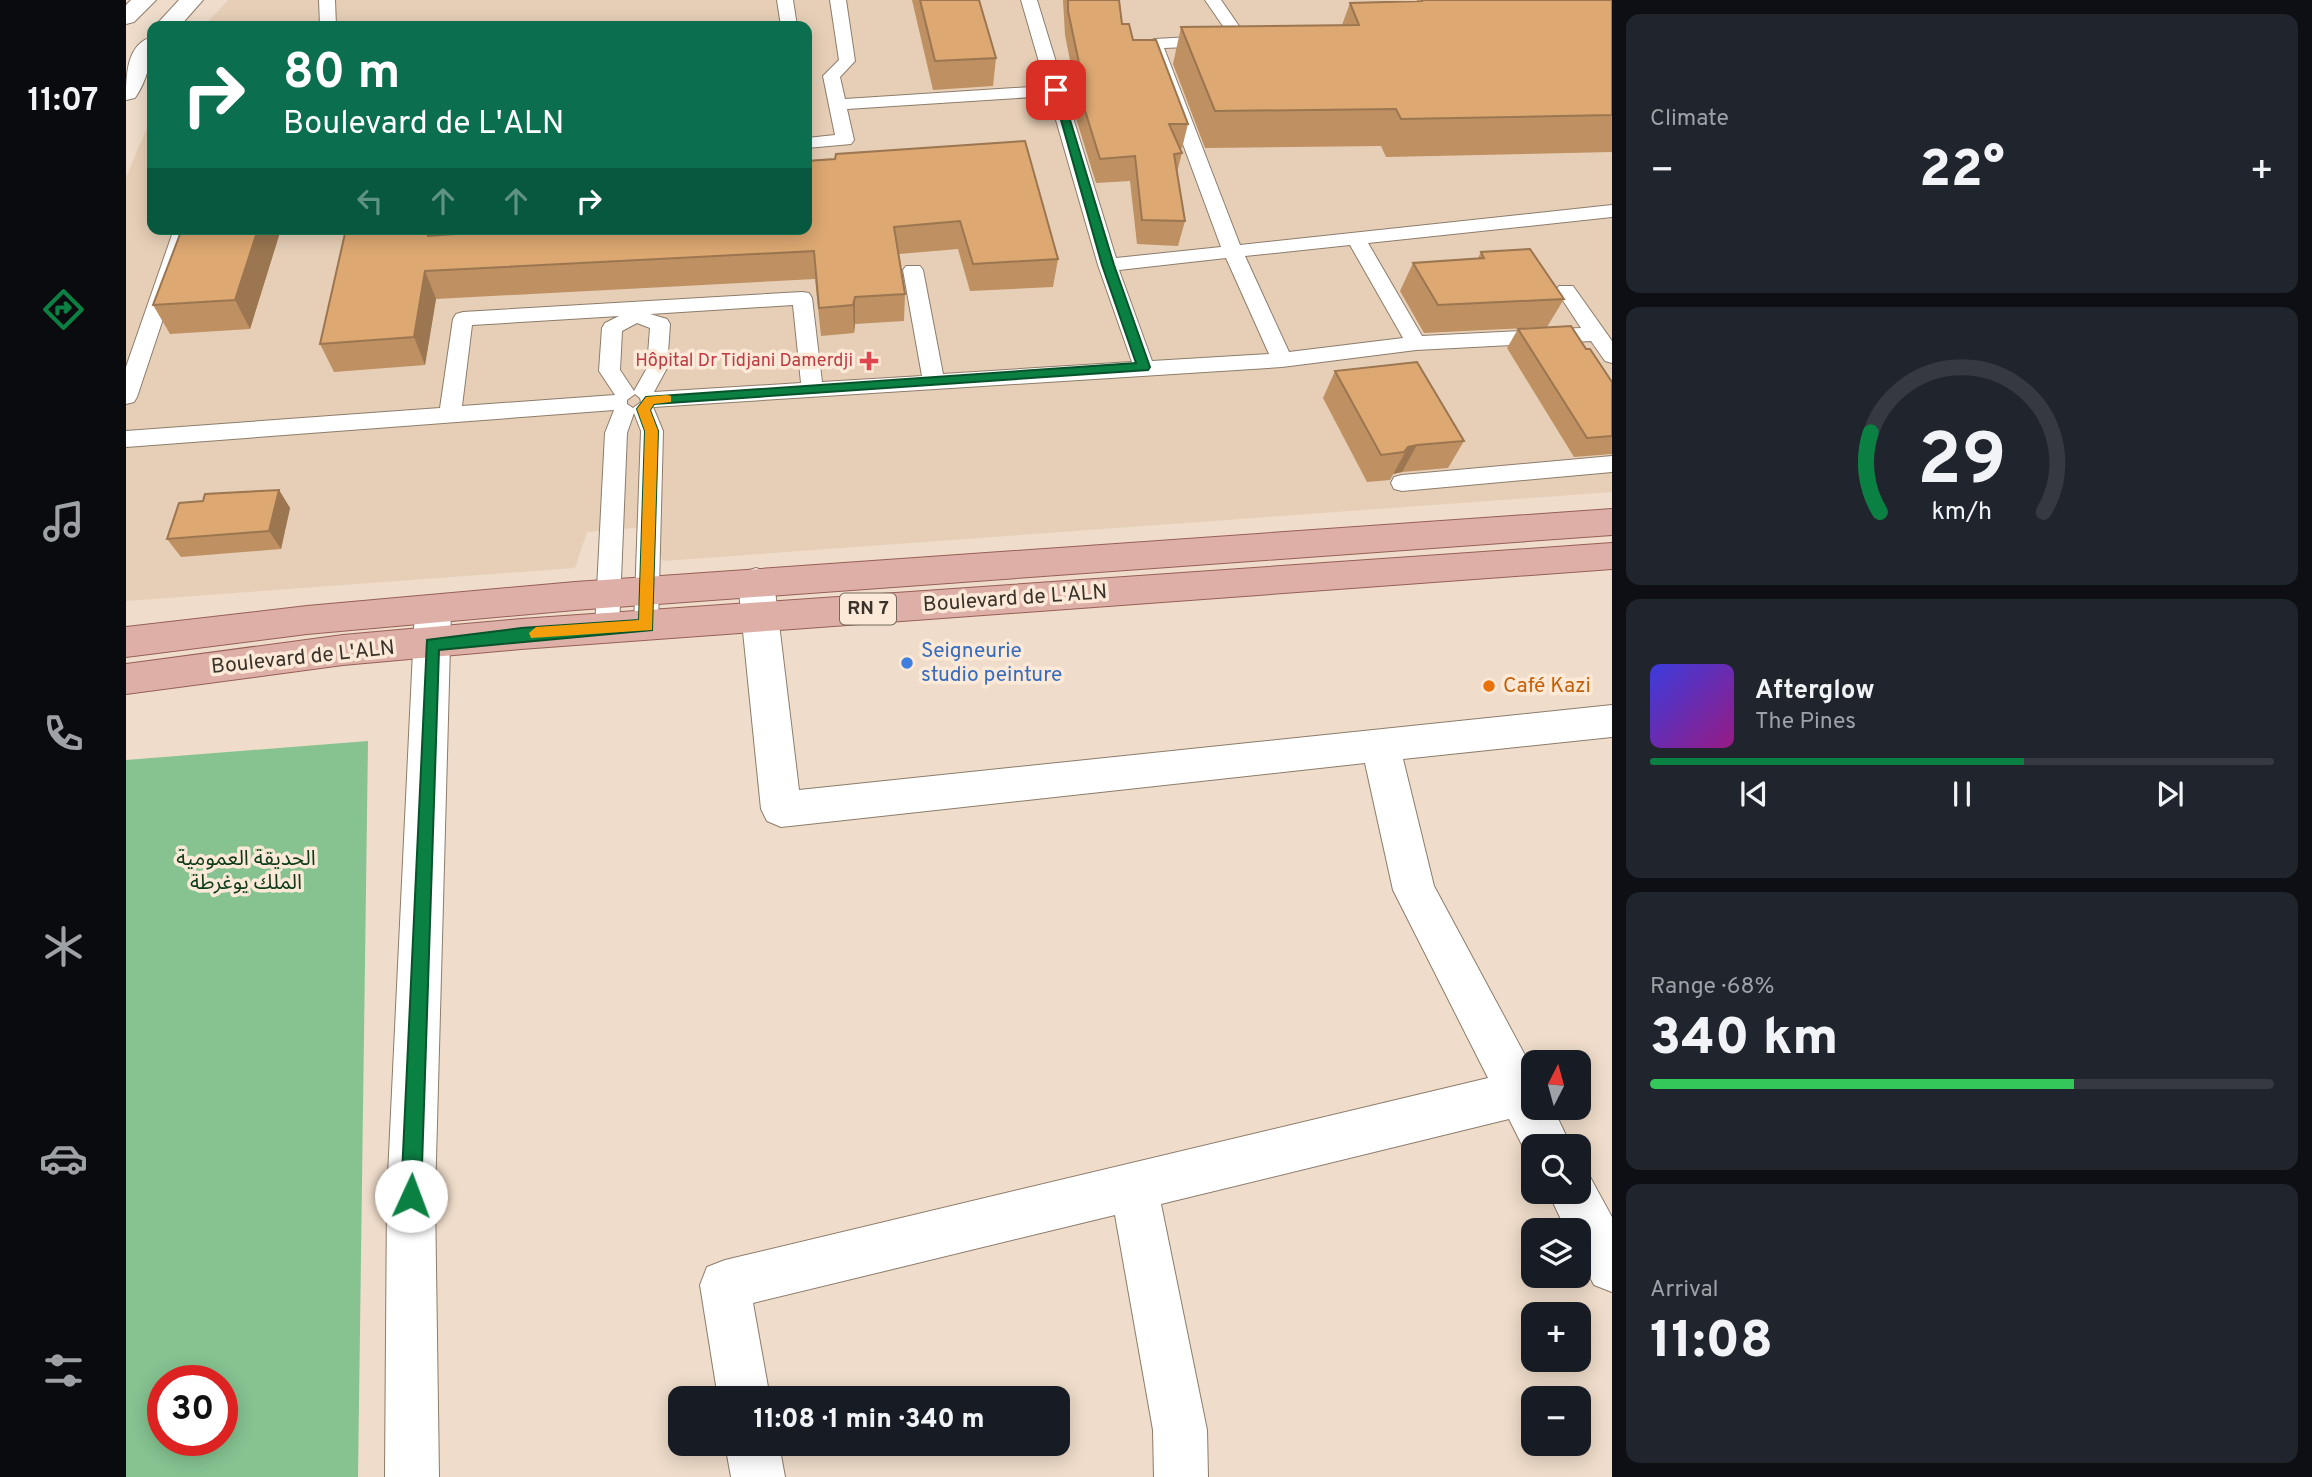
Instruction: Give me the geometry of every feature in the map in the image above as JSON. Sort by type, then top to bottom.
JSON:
[{"type":"main road","name":"Boulevard de L'ALN","points":[[126,642],[307,620],[433,627],[1612,522]]},
{"type":"main road","name":"Boulevard de L'ALN","points":[[758,600],[1612,556]]},
{"type":"main road","name":"Boulevard de L'ALN","points":[[126,679],[343,650],[433,627]]},
{"type":"street","points":[[126,17],[145,0]]},
{"type":"street","points":[[183,0],[191,0]]},
{"type":"street","points":[[172,21],[191,0]]},
{"type":"street","points":[[126,93],[138,56]]},
{"type":"street","points":[[758,600],[781,810],[1612,720]]},
{"type":"street","points":[[412,1477],[411,1196],[433,627]]},
{"type":"street","points":[[1380,745],[1414,890],[1542,1134]]},
{"type":"street","points":[[742,1386],[725,1285],[1520,1093]]},
{"type":"street","points":[[1134,1186],[1180,1430],[1181,1477]]},
{"type":"street","points":[[1578,1204],[1612,1267]]},
{"type":"street","points":[[754,1456],[758,1477]]},
{"type":"lane","points":[[327,0],[328,21]]},
{"type":"lane","points":[[785,0],[788,21]]},
{"type":"lane","points":[[812,143],[845,140],[837,105],[825,76],[847,61],[838,0]]},
{"type":"lane","points":[[1029,0],[1108,265],[1144,367]]},
{"type":"lane","points":[[1213,0],[1240,39],[1154,44],[1233,252],[1282,360]]},
{"type":"lane","points":[[837,105],[1056,90]]},
{"type":"lane","points":[[1108,265],[1612,211]]},
{"type":"lane","points":[[126,397],[182,235]]},
{"type":"lane","points":[[1356,240],[1416,343]]},
{"type":"lane","points":[[913,270],[934,381]]},
{"type":"lane","points":[[126,439],[812,388],[1282,360],[1416,343],[1595,334],[1566,290],[1612,356]]},
{"type":"lane","points":[[450,414],[463,319],[635,312],[802,298],[812,388]]},
{"type":"lane","points":[[635,312],[612,328],[609,371],[634,401],[652,431],[647,609]]},
{"type":"lane","points":[[608,611],[616,433],[634,401],[657,369],[660,324],[635,312]]},
{"type":"lane","points":[[1402,483],[1612,464]]},
{"type":"shaded area","name":"Hôpital Dr Tidjani Damerdji","points":[[228,0],[1612,0],[1612,492],[663,561],[646,527],[587,532],[575,568],[126,601],[126,177],[147,128],[147,235],[812,235],[812,21],[209,21]]},
{"type":"green space","name":"الحديقة العمومية الملك يوغرطة","points":[[368,741],[358,1477],[126,1477],[126,760]]},
{"type":"building","points":[[920,0],[979,0],[996,58],[935,61]]},
{"type":"building","points":[[1068,0],[1119,0],[1122,24],[1129,24],[1133,40],[1156,40],[1188,124],[1169,124],[1182,153],[1174,154],[1185,221],[1142,220],[1135,156],[1100,159],[1075,78],[1082,77]]},
{"type":"building","points":[[1422,0],[1612,0],[1612,115],[1401,119],[1396,109],[1215,111],[1181,27],[1359,25],[1350,3]]},
{"type":"building","points":[[1025,141],[1058,259],[973,264],[960,221],[894,227],[905,294],[855,297],[853,305],[819,308],[814,251],[425,271],[414,337],[320,344],[345,235],[812,235],[812,161],[835,159],[836,154]]},
{"type":"building","points":[[180,235],[256,235],[235,300],[153,305]]},
{"type":"building","points":[[1530,249],[1564,299],[1438,305],[1413,263],[1484,258],[1481,252]]},
{"type":"building","points":[[1571,326],[1612,382],[1612,436],[1587,438],[1518,329]]},
{"type":"building","points":[[1417,362],[1464,441],[1417,445],[1408,447],[1404,452],[1381,455],[1335,371]]},
{"type":"building","points":[[279,490],[269,531],[167,539],[179,503],[203,501],[205,494]]},
{"type":"slow traffic","points":[[536,633],[646,626],[652,431],[643,409],[650,400],[667,399]]},
{"type":"place","name":"Hôpital Dr Tidjani Damerdji","points":[[869,361]]},
{"type":"place","name":"Seigneurie studio peinture","points":[[907,663]]},
{"type":"place","name":"Café Kazi","points":[[1489,686]]},
{"type":"route","points":[[411,1196],[432,644],[521,634],[646,626],[652,431],[643,409],[650,400],[1144,367],[1108,265],[1056,90]]}]
